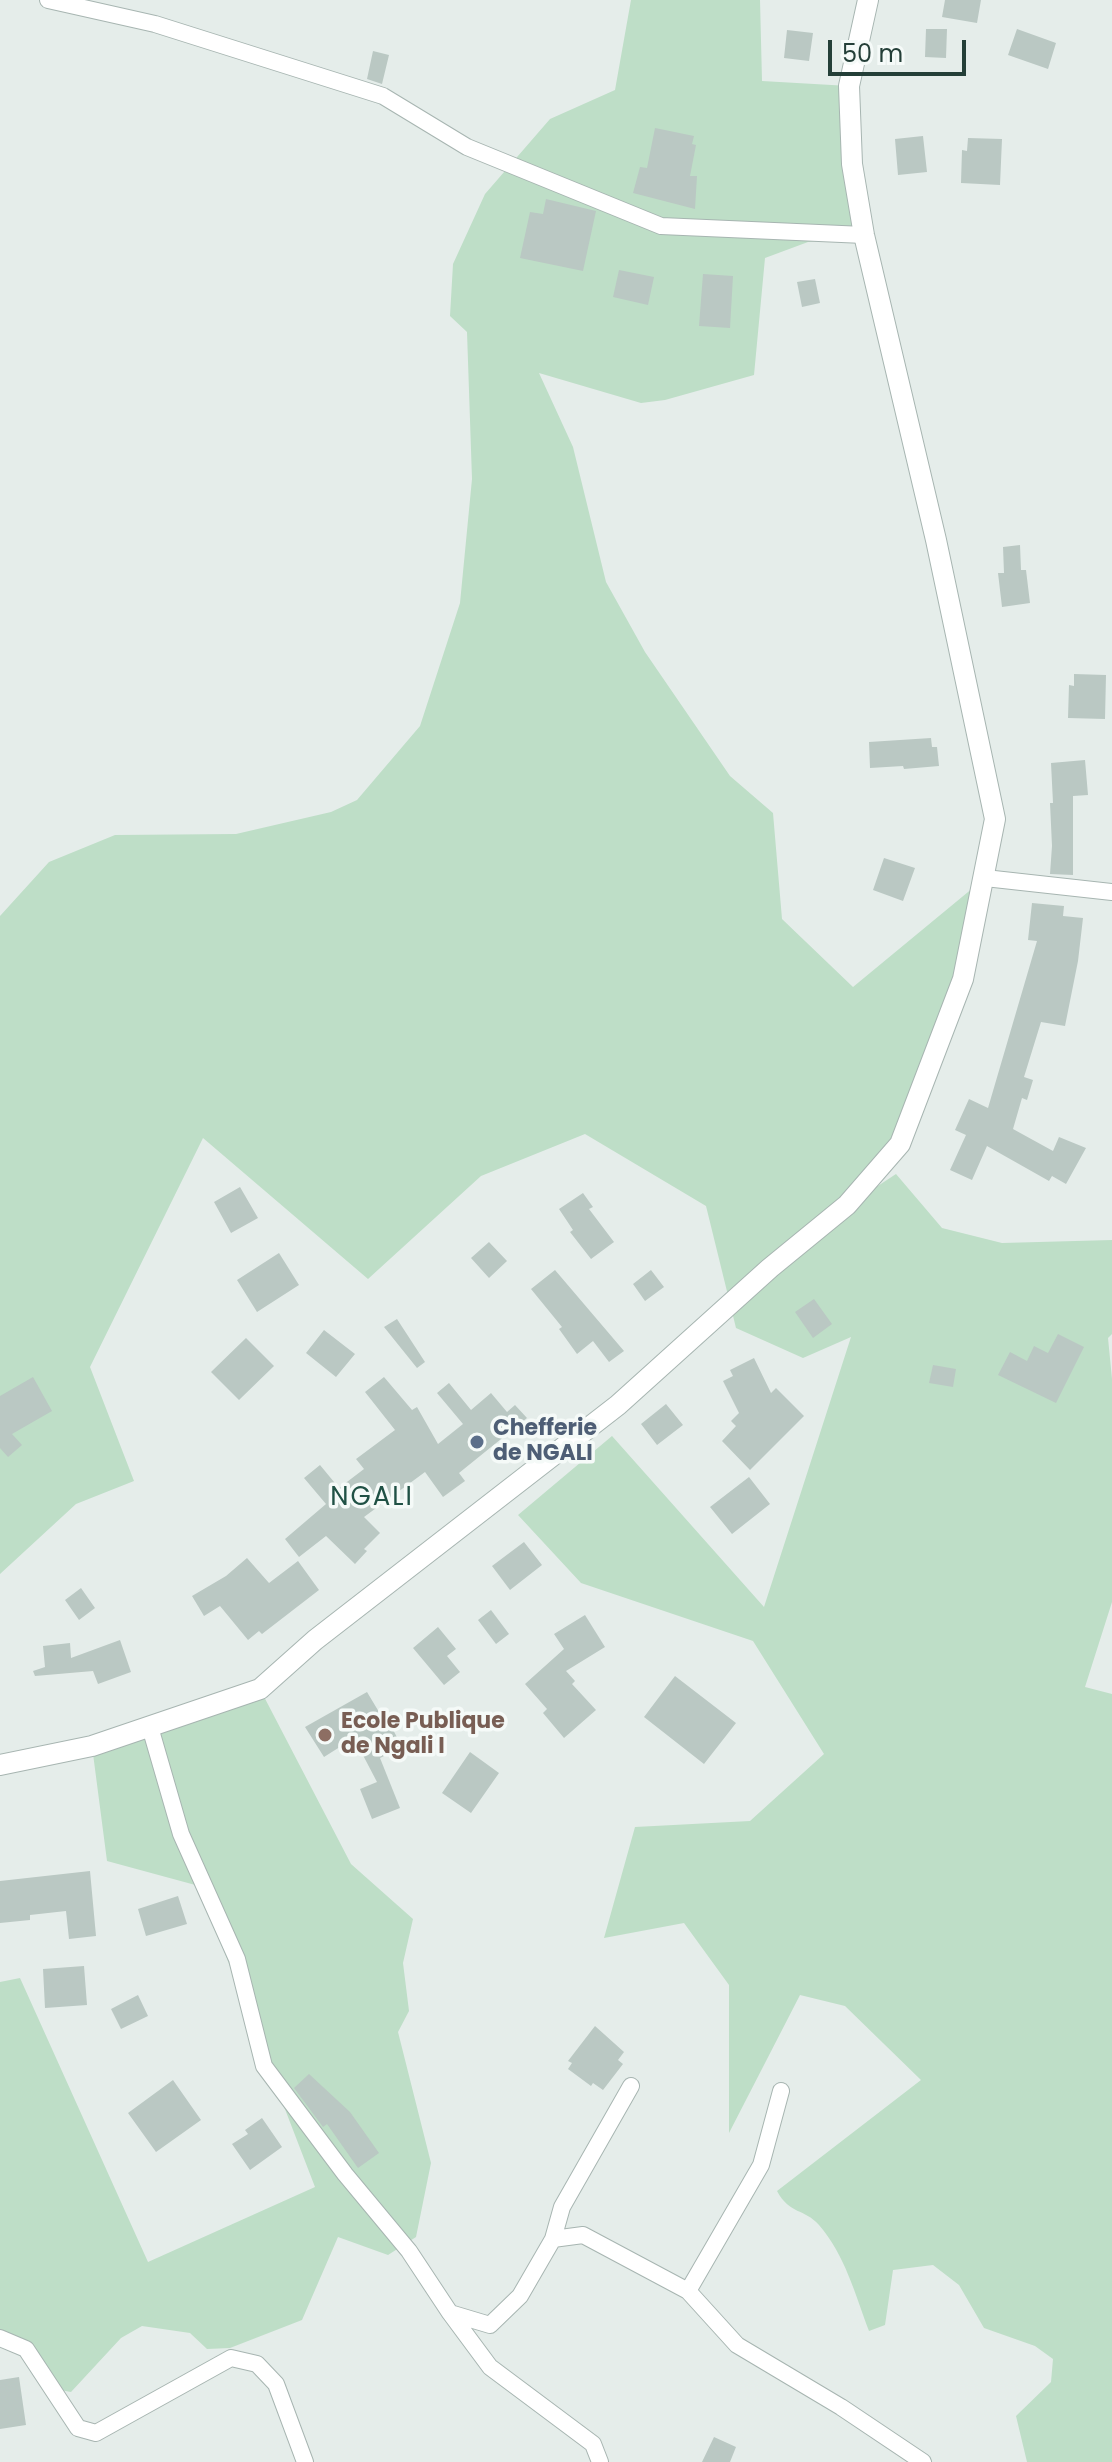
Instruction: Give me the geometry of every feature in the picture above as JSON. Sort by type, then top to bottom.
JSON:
[{"type":"street","points":[[48,0],[155,24],[383,96],[467,147],[661,226],[864,235]]},
{"type":"street","points":[[0,1765],[92,1746],[260,1689],[315,1640],[618,1405],[770,1268],[847,1205],[900,1144],[963,979],[995,819],[936,540],[864,235],[852,164],[849,86],[868,0]]},
{"type":"street","points":[[985,878],[1112,892]]},
{"type":"street","points":[[150,1727],[181,1834],[237,1959],[264,2066],[345,2174],[409,2251],[490,2367],[593,2444],[600,2462]]},
{"type":"street","points":[[450,2313],[490,2325],[520,2296],[553,2239],[562,2207],[631,2086]]},
{"type":"street","points":[[688,2291],[761,2165],[781,2091]]},
{"type":"street","points":[[553,2239],[583,2235],[688,2291],[737,2345],[841,2407],[923,2462]]},
{"type":"street","points":[[0,2338],[26,2349],[78,2428],[96,2433],[231,2358],[257,2364],[276,2384],[305,2462]]},
{"type":"green space","points":[[631,0],[760,0],[762,81],[849,86],[864,235],[808,242],[765,258],[754,375],[665,400],[641,403],[539,373],[573,447],[606,582],[645,652],[730,776],[773,813],[782,919],[853,987],[985,878],[900,1144],[855,1201],[896,1174],[942,1228],[1002,1243],[1112,1240],[1112,1334],[1108,1338],[1112,1379],[1112,1602],[1085,1687],[1112,1694],[1112,2462],[1027,2462],[1016,2416],[1051,2382],[1053,2359],[1035,2346],[984,2328],[959,2285],[933,2265],[893,2270],[885,2325],[869,2331],[836,2249],[819,2225],[787,2204],[777,2191],[921,2080],[845,2006],[800,1995],[729,2133],[729,1985],[684,1923],[604,1938],[635,1827],[750,1821],[824,1754],[753,1641],[581,1583],[518,1515],[612,1436],[764,1607],[851,1337],[803,1358],[736,1328],[706,1206],[585,1134],[481,1176],[368,1279],[203,1138],[90,1367],[134,1481],[76,1504],[0,1574],[0,916],[49,862],[115,835],[236,834],[331,812],[357,800],[420,726],[460,603],[472,479],[467,332],[450,316],[453,264],[485,194],[550,119],[615,90]]},
{"type":"green space","points":[[260,1689],[351,1864],[413,1919],[403,1963],[409,2011],[398,2032],[431,2163],[416,2237],[388,2255],[338,2237],[302,2320],[230,2348],[207,2349],[190,2333],[142,2326],[121,2338],[71,2392],[49,2388],[21,2351],[0,2345],[0,1982],[20,1978],[148,2262],[315,2187],[199,1886],[107,1861],[92,1746]]},
{"type":"building","points":[[945,0],[981,0],[977,23],[942,17]]},
{"type":"building","points":[[926,29],[947,29],[946,58],[925,57]]},
{"type":"building","points":[[1017,29],[1056,43],[1048,69],[1008,55]]},
{"type":"building","points":[[787,30],[813,33],[809,61],[784,58]]},
{"type":"building","points":[[373,51],[389,55],[382,84],[367,79]]},
{"type":"building","points":[[655,128],[694,136],[692,144],[696,145],[690,176],[697,176],[695,209],[633,193],[640,167],[647,168]]},
{"type":"building","points":[[923,136],[927,172],[898,175],[895,139]]},
{"type":"building","points":[[968,138],[1002,139],[1000,185],[961,183],[962,150],[967,151]]},
{"type":"building","points":[[546,199],[596,211],[583,271],[520,258],[530,212],[543,214]]},
{"type":"building","points":[[619,270],[654,277],[648,305],[613,297]]},
{"type":"building","points":[[703,274],[733,276],[730,328],[699,326]]},
{"type":"building","points":[[815,279],[820,303],[802,307],[797,282]]},
{"type":"building","points":[[1020,545],[1021,570],[1026,570],[1030,603],[1002,607],[998,573],[1004,573],[1003,547]]},
{"type":"building","points":[[1074,674],[1106,675],[1105,719],[1068,718],[1069,685],[1074,686]]},
{"type":"building","points":[[931,738],[932,747],[937,747],[939,766],[870,768],[869,742]]},
{"type":"building","points":[[1085,760],[1088,795],[1073,796],[1073,875],[1050,874],[1051,763]]},
{"type":"building","points":[[884,858],[915,868],[903,901],[873,890]]},
{"type":"building","points":[[1032,903],[1064,906],[1063,916],[1083,918],[1065,1026],[1041,1022],[1024,1077],[1033,1080],[1027,1100],[1022,1098],[1013,1129],[1053,1151],[1059,1137],[1086,1148],[1066,1184],[1052,1176],[1049,1181],[987,1146],[972,1180],[950,1170],[966,1135],[955,1130],[969,1099],[988,1108],[1037,941],[1028,940]]},
{"type":"building","points":[[240,1187],[258,1218],[231,1233],[214,1202]]},
{"type":"building","points":[[583,1193],[593,1207],[589,1209],[614,1242],[591,1259],[570,1232],[573,1230],[559,1209]]},
{"type":"building","points":[[489,1242],[507,1261],[489,1278],[471,1258]]},
{"type":"building","points":[[279,1253],[299,1285],[257,1312],[237,1280]]},
{"type":"building","points":[[555,1270],[624,1351],[609,1362],[593,1341],[577,1354],[559,1329],[562,1327],[531,1289]]},
{"type":"building","points":[[651,1270],[664,1287],[645,1301],[633,1284]]},
{"type":"building","points":[[814,1299],[832,1324],[813,1338],[795,1312]]},
{"type":"building","points":[[397,1319],[425,1362],[417,1368],[384,1327]]},
{"type":"building","points":[[324,1330],[355,1354],[336,1377],[306,1353]]},
{"type":"building","points":[[1058,1334],[1084,1347],[1056,1403],[998,1375],[1010,1352],[1027,1361],[1034,1346],[1048,1353]]},
{"type":"building","points":[[246,1338],[274,1366],[239,1400],[211,1372]]},
{"type":"building","points":[[754,1358],[771,1393],[776,1388],[804,1416],[750,1470],[722,1441],[736,1426],[731,1421],[739,1413],[723,1381],[733,1376],[730,1370]]},
{"type":"building","points":[[933,1365],[956,1369],[953,1387],[929,1383]]},
{"type":"building","points":[[33,1377],[52,1411],[12,1434],[22,1445],[8,1457],[0,1448],[0,1396]]},
{"type":"building","points":[[384,1377],[412,1410],[417,1407],[438,1444],[463,1424],[437,1393],[449,1383],[471,1410],[491,1393],[507,1412],[515,1405],[527,1418],[459,1473],[465,1481],[443,1497],[425,1472],[364,1517],[380,1533],[364,1549],[367,1551],[355,1564],[326,1536],[299,1557],[285,1539],[326,1504],[304,1478],[320,1465],[339,1488],[364,1469],[356,1459],[395,1430],[365,1392]]},
{"type":"building","points":[[666,1404],[683,1425],[657,1445],[641,1424]]},
{"type":"building","points":[[749,1477],[770,1504],[732,1534],[710,1507]]},
{"type":"building","points":[[524,1542],[542,1565],[510,1590],[492,1566]]},
{"type":"building","points":[[247,1558],[269,1583],[298,1561],[319,1590],[262,1634],[259,1631],[248,1640],[220,1606],[204,1616],[192,1596],[226,1576]]},
{"type":"building","points":[[81,1588],[95,1608],[79,1620],[65,1600]]},
{"type":"building","points":[[491,1610],[509,1634],[496,1644],[478,1620]]},
{"type":"building","points":[[585,1615],[605,1647],[566,1671],[575,1681],[572,1684],[596,1710],[564,1738],[543,1713],[547,1709],[525,1684],[564,1649],[554,1634]]},
{"type":"building","points":[[438,1627],[456,1649],[447,1656],[460,1672],[444,1685],[413,1648]]},
{"type":"building","points":[[120,1640],[131,1672],[98,1684],[93,1671],[35,1676],[33,1671],[45,1667],[43,1646],[70,1643],[71,1658]]},
{"type":"building","points":[[675,1676],[736,1723],[704,1764],[644,1717]]},
{"type":"building","points":[[367,1692],[385,1722],[388,1720],[402,1747],[380,1758],[400,1808],[372,1819],[360,1789],[377,1782],[354,1738],[324,1757],[305,1727]]},
{"type":"building","points":[[470,1752],[499,1773],[471,1813],[442,1793]]},
{"type":"building","points":[[90,1871],[96,1936],[69,1939],[66,1911],[30,1915],[30,1920],[0,1923],[0,1881]]},
{"type":"building","points":[[178,1896],[187,1924],[146,1936],[138,1909]]},
{"type":"building","points":[[84,1966],[87,2005],[45,2008],[43,1969]]},
{"type":"building","points":[[138,1995],[148,2016],[121,2029],[111,2009]]},
{"type":"building","points":[[595,2026],[624,2052],[618,2060],[623,2064],[603,2090],[593,2083],[591,2086],[568,2069],[572,2063],[568,2061]]},
{"type":"building","points":[[309,2074],[350,2112],[379,2153],[358,2168],[327,2124],[323,2127],[294,2088]]},
{"type":"building","points":[[173,2080],[201,2120],[156,2152],[128,2113]]},
{"type":"building","points":[[262,2118],[282,2147],[250,2170],[232,2144],[248,2134],[245,2130]]},
{"type":"building","points":[[19,2377],[26,2425],[0,2429],[0,2380]]},
{"type":"building","points":[[714,2437],[736,2447],[730,2462],[702,2462]]},
{"type":"place","name":"Chefferie de NGALI","points":[[477,1442]]},
{"type":"place","name":"Ecole Publique de Ngali I","points":[[325,1735]]},
{"type":"district","name":"NGALI","points":[[372,1498]]}]
